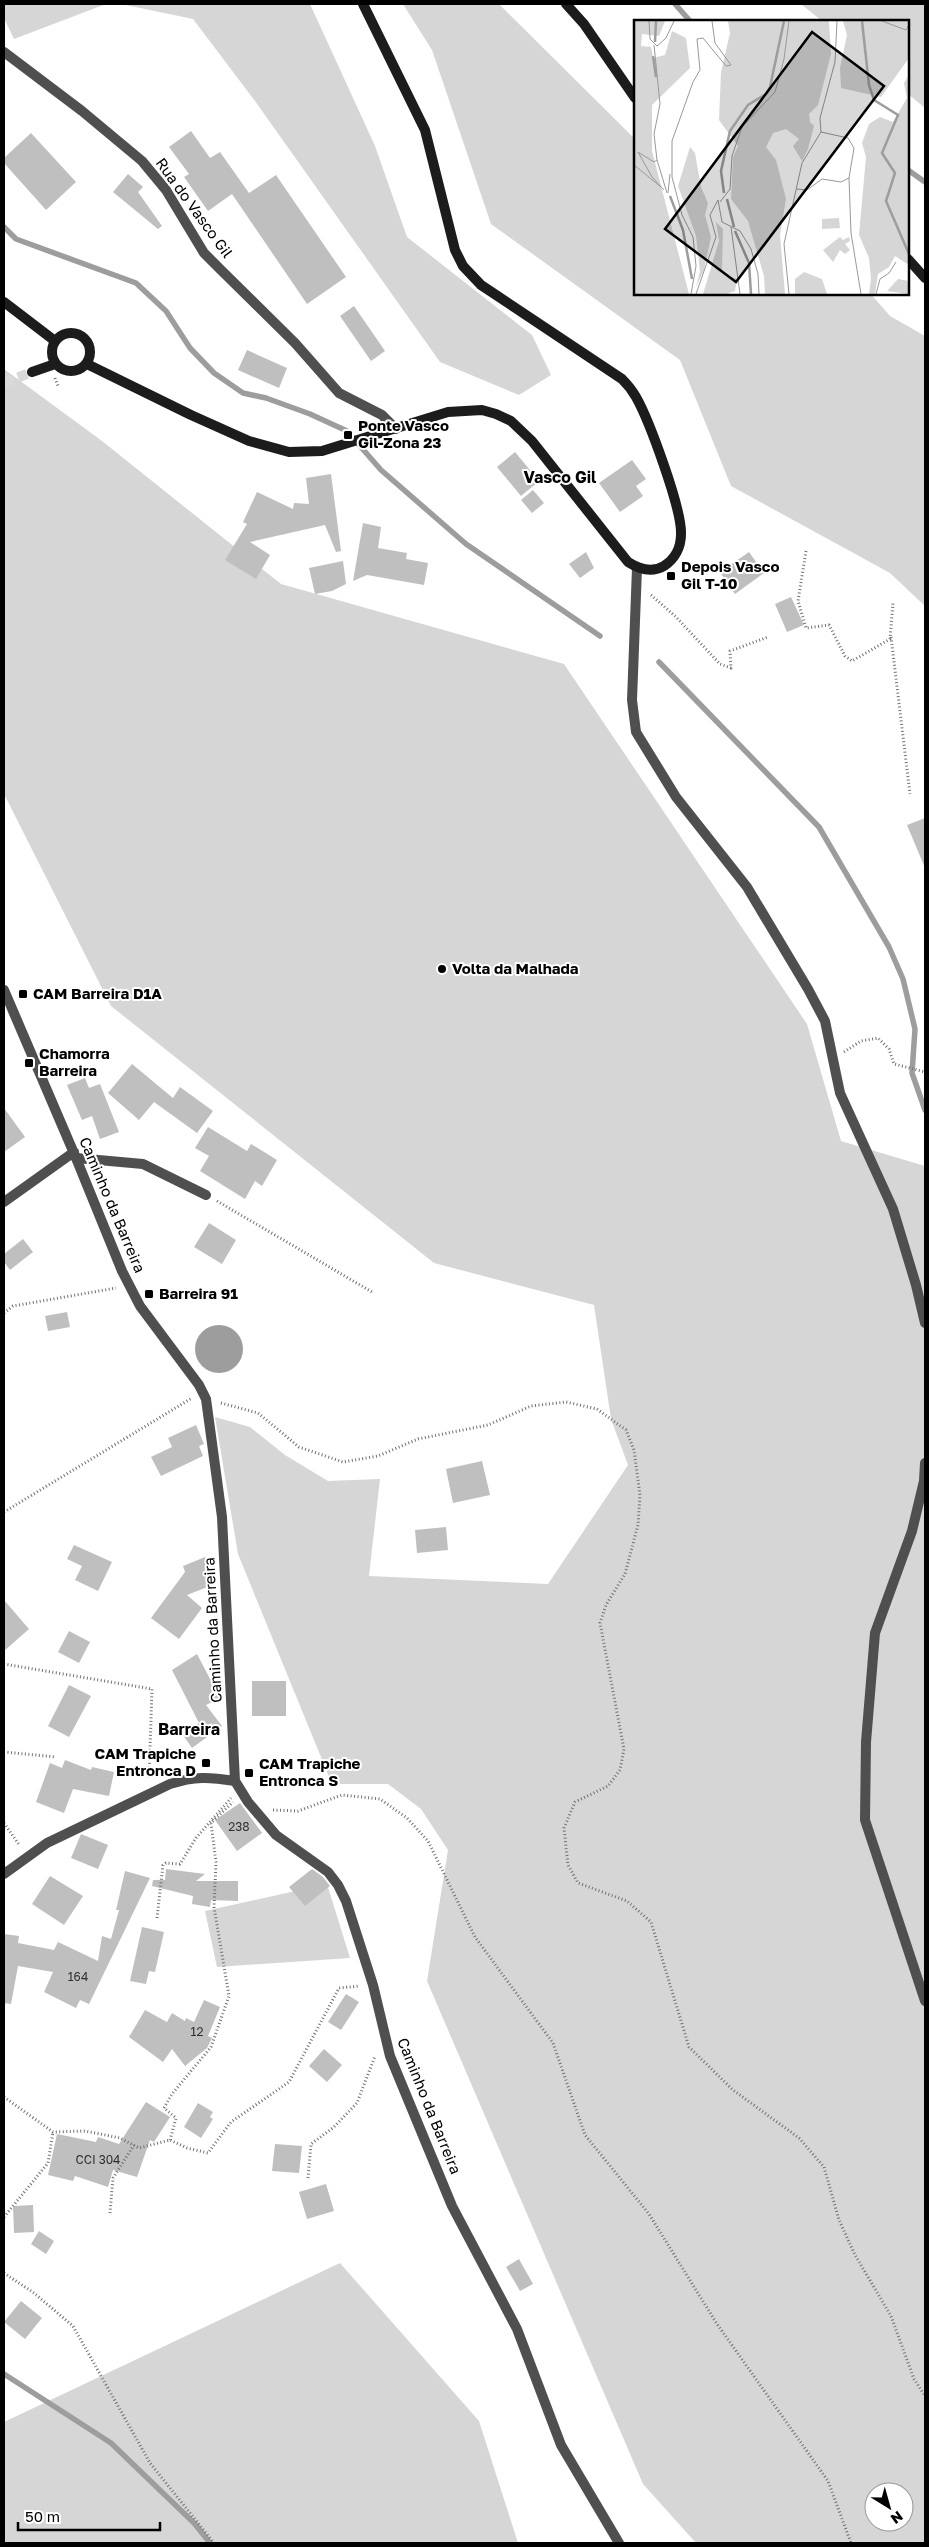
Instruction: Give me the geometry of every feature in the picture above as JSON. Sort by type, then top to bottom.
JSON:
[{"type":"main road","points":[[86,364],[191,416],[273,450],[306,453],[338,447],[429,417],[466,410],[482,410],[511,421],[532,441],[556,469],[621,555],[637,568],[648,570],[666,565],[679,549],[681,532],[670,484],[636,396],[622,378],[481,284],[462,266],[455,250],[425,130],[363,4]]},
{"type":"main road","points":[[566,4],[584,24],[634,97]]},
{"type":"main road","points":[[909,260],[925,278]]},
{"type":"main road","points":[[4,302],[55,341]]},
{"type":"main road","points":[[71,333],[83,336],[90,346],[86,364],[82,368],[71,372],[64,372],[55,364],[52,348],[55,341],[65,334],[71,333]]},
{"type":"main road","points":[[32,372],[55,364]]},
{"type":"street","name":"Rua do Vasco Gil","points":[[4,52],[82,110],[142,161],[166,190],[204,253],[295,343],[339,393],[382,415],[396,428]]},
{"type":"street","points":[[637,568],[632,700],[636,732],[676,797],[747,887],[825,1021],[840,1093],[893,1208],[916,1285],[925,1323]]},
{"type":"street","name":"Caminho da Barreira","points":[[4,990],[129,1286],[140,1306],[204,1395],[222,1517],[239,1787],[276,1835],[328,1872],[338,1886],[346,1902],[373,1985],[390,2056],[452,2206],[517,2329],[561,2445],[619,2543]]},
{"type":"street","points":[[4,1202],[75,1155],[142,1164],[206,1195]]},
{"type":"street","points":[[925,1463],[924,1481],[912,1530],[875,1633],[866,1742],[865,1820],[925,2001]]},
{"type":"street","points":[[4,1874],[47,1843],[148,1794],[189,1777],[206,1777],[239,1787]]},
{"type":"path","points":[[806,551],[798,601],[806,628],[829,625],[845,656],[852,661],[890,639],[890,636]]},
{"type":"path","points":[[637,584],[676,617],[720,664],[731,668],[730,651],[768,637]]},
{"type":"path","points":[[893,603],[890,636],[910,794]]},
{"type":"path","points":[[833,1060],[861,1041],[878,1038],[889,1049],[894,1064],[925,1072]]},
{"type":"path","points":[[206,1195],[372,1292]]},
{"type":"path","points":[[4,1313],[13,1306],[129,1286]]},
{"type":"path","points":[[4,1512],[204,1395],[258,1413],[299,1447],[343,1462],[378,1456],[418,1439],[488,1425],[531,1406],[566,1402],[597,1409],[626,1430],[634,1450],[640,1495],[638,1525],[625,1574],[606,1605],[600,1623],[624,1749],[620,1770],[608,1786],[575,1802],[564,1828],[568,1865],[578,1882],[626,1901],[651,1922],[689,2047],[733,2090],[799,2138],[824,2167],[840,2220],[855,2255],[891,2316],[914,2379],[925,2396]]},
{"type":"path","points":[[4,1664],[152,1688],[148,1794]]},
{"type":"path","points":[[4,1752],[56,1757]]},
{"type":"path","points":[[157,1918],[163,1865],[166,1862],[180,1864],[196,1838],[239,1787]]},
{"type":"path","points":[[170,2140],[176,2118],[164,2108],[172,2094],[212,2047],[229,1996],[214,1907],[216,1862],[211,1823],[239,1787]]},
{"type":"path","points":[[271,1810],[298,1811],[342,1795],[380,1799],[407,1818],[428,1841],[475,1937],[553,2043],[585,2135],[649,2214],[718,2324],[828,2482],[851,2543]]},
{"type":"path","points":[[4,1823],[27,1856]]},
{"type":"path","points":[[4,2098],[53,2132],[85,2131],[120,2138],[138,2148],[170,2140],[208,2152],[231,2122],[289,2082],[339,1988],[373,1985]]},
{"type":"path","points":[[308,2178],[312,2144],[334,2127],[357,2103],[384,2032]]},
{"type":"path","points":[[4,2217],[48,2163],[53,2132]]},
{"type":"path","points":[[110,2213],[113,2178],[134,2145]]},
{"type":"path","points":[[4,2273],[34,2292],[73,2326],[150,2463],[214,2543]]},
{"type":"shaded area","points":[[4,4],[106,4],[14,39],[4,18]]},
{"type":"shaded area","points":[[121,4],[310,4],[375,146],[407,237],[532,335],[551,375],[519,395],[440,362],[255,101],[193,19]]},
{"type":"shaded area","points":[[403,4],[499,4],[634,138],[634,295],[872,295],[890,316],[925,336],[925,606],[890,573],[731,486],[680,360],[491,224],[432,50]]},
{"type":"shaded area","points":[[801,4],[925,4],[925,108],[909,95],[909,20],[821,20]]},
{"type":"shaded area","points":[[4,369],[102,441],[281,584],[564,664],[807,1024],[841,1141],[925,1166],[925,2543],[696,2543],[643,2484],[427,1981],[448,1850],[421,1809],[388,1784],[332,1784],[238,1554],[215,1417],[250,1427],[285,1455],[328,1481],[380,1479],[369,1576],[548,1584],[628,1465],[611,1419],[594,1305],[434,1263],[111,1006],[4,794]]},
{"type":"shaded area","points":[[214,1325],[224,1325],[233,1329],[239,1335],[242,1340],[242,1358],[233,1369],[224,1373],[214,1373],[205,1369],[199,1363],[195,1354],[195,1344],[199,1335],[205,1329]]},
{"type":"shaded area","points":[[327,1884],[350,1958],[217,1967],[205,1911]]},
{"type":"shaded area","points":[[340,2263],[479,2421],[518,2543],[4,2543],[4,2422]]},
{"type":"building","points":[[191,131],[210,158],[220,152],[249,193],[276,175],[346,277],[307,304],[232,194],[208,211],[184,177],[189,174],[169,147]]},
{"type":"building","points":[[31,133],[76,182],[46,210],[4,163],[4,158]]},
{"type":"building","points":[[128,174],[143,187],[138,192],[162,226],[158,229],[113,192]]},
{"type":"building","points":[[354,306],[385,351],[371,361],[340,316]]},
{"type":"building","points":[[247,350],[287,368],[279,388],[238,370]]},
{"type":"building","points":[[515,452],[539,481],[521,496],[497,467]]},
{"type":"building","points":[[632,460],[646,479],[636,486],[643,496],[620,512],[599,483]]},
{"type":"building","points":[[331,474],[341,551],[336,552],[325,525],[250,542],[270,555],[256,579],[225,560],[247,524],[243,522],[257,492],[293,509],[294,503],[309,504],[306,478]]},
{"type":"building","points":[[533,490],[544,503],[532,513],[521,500]]},
{"type":"building","points":[[363,523],[381,527],[378,548],[407,553],[406,559],[428,563],[424,585],[367,575],[353,581]]},
{"type":"building","points":[[586,552],[594,568],[580,578],[569,564]]},
{"type":"building","points":[[749,552],[764,573],[735,594],[720,572]]},
{"type":"building","points":[[343,561],[346,584],[332,591],[315,594],[309,568]]},
{"type":"building","points":[[791,597],[804,625],[787,632],[775,604]]},
{"type":"building","points":[[925,818],[925,868],[907,825]]},
{"type":"building","points":[[132,1064],[173,1098],[180,1087],[213,1111],[197,1133],[154,1102],[139,1120],[108,1093]]},
{"type":"building","points":[[85,1078],[89,1088],[100,1084],[119,1132],[100,1139],[92,1116],[82,1120],[67,1085]]},
{"type":"building","points":[[4,1108],[25,1137],[4,1152]]},
{"type":"building","points":[[208,1127],[247,1151],[251,1144],[277,1160],[262,1186],[255,1181],[245,1199],[200,1171],[209,1156],[195,1148]]},
{"type":"building","points":[[209,1223],[236,1240],[222,1264],[194,1247]]},
{"type":"building","points":[[23,1239],[33,1252],[10,1270],[4,1262],[4,1254]]},
{"type":"building","points":[[67,1312],[70,1327],[48,1331],[45,1316]]},
{"type":"building","points":[[196,1425],[204,1444],[199,1446],[203,1456],[161,1476],[151,1457],[172,1447],[168,1438]]},
{"type":"building","points":[[482,1461],[490,1495],[453,1503],[446,1469]]},
{"type":"building","points":[[446,1527],[448,1550],[417,1553],[415,1530]]},
{"type":"building","points":[[74,1545],[112,1562],[98,1591],[75,1580],[82,1566],[67,1559]]},
{"type":"building","points":[[205,1557],[215,1584],[187,1595],[202,1608],[179,1639],[151,1618],[185,1572],[183,1566]]},
{"type":"building","points":[[4,1600],[29,1629],[4,1651]]},
{"type":"building","points":[[69,1631],[90,1642],[79,1663],[58,1652]]},
{"type":"building","points":[[197,1654],[220,1698],[206,1705],[222,1726],[192,1748],[183,1735],[199,1723],[172,1670]]},
{"type":"building","points":[[252,1681],[286,1681],[286,1716],[252,1716]]},
{"type":"building","points":[[69,1685],[91,1696],[69,1737],[48,1726]]},
{"type":"building","points":[[65,1760],[91,1770],[92,1767],[114,1772],[109,1796],[73,1789],[64,1813],[36,1802],[50,1763],[62,1768]]},
{"type":"building","points":[[240,1803],[262,1833],[237,1851],[215,1820]]},
{"type":"building","points":[[81,1834],[108,1845],[98,1869],[71,1858]]},
{"type":"building","points":[[166,1869],[205,1874],[196,1881],[238,1881],[238,1901],[211,1900],[210,1907],[192,1904],[193,1896],[152,1886],[153,1880],[165,1880]]},
{"type":"building","points":[[312,1869],[323,1877],[330,1886],[305,1906],[289,1887]]},
{"type":"building","points":[[125,1871],[150,1878],[89,2004],[80,2000],[76,2008],[44,1992],[53,1972],[18,1966],[11,2004],[4,2003],[4,1934],[19,1936],[18,1943],[54,1950],[58,1942],[98,1961],[102,1936],[111,1939],[119,1910],[116,1910]]},
{"type":"building","points":[[50,1876],[83,1896],[64,1925],[32,1904]]},
{"type":"building","points":[[142,1927],[164,1932],[155,1972],[149,1971],[146,1984],[130,1981]]},
{"type":"building","points":[[346,1994],[359,2002],[341,2030],[328,2022]]},
{"type":"building","points":[[204,2000],[220,2007],[208,2036],[212,2038],[207,2048],[185,2066],[172,2049],[163,2062],[129,2037],[145,2010],[167,2022],[172,2013],[185,2021],[186,2018],[194,2022]]},
{"type":"building","points":[[324,2049],[342,2065],[327,2082],[309,2066]]},
{"type":"building","points":[[146,2102],[170,2117],[154,2142],[150,2140],[137,2177],[113,2170],[108,2187],[75,2176],[73,2181],[48,2175],[57,2134],[96,2142],[98,2137],[119,2144]]},
{"type":"building","points":[[198,2103],[213,2112],[210,2117],[213,2119],[201,2138],[184,2127]]},
{"type":"building","points":[[275,2144],[302,2146],[299,2173],[272,2171]]},
{"type":"building","points":[[326,2184],[334,2211],[307,2219],[299,2192]]},
{"type":"building","points":[[33,2205],[34,2232],[14,2233],[13,2206]]},
{"type":"building","points":[[39,2231],[54,2241],[46,2254],[31,2244]]},
{"type":"building","points":[[519,2259],[533,2284],[520,2291],[506,2267]]},
{"type":"building","points":[[21,2301],[42,2318],[25,2339],[4,2322]]},
{"type":"waterway","points":[[675,4],[689,20]]},
{"type":"waterway","points":[[909,171],[925,182]]},
{"type":"waterway","points":[[4,227],[16,239],[136,283],[166,311],[190,348],[214,373],[243,393],[266,398],[310,414],[347,431],[381,470],[466,544],[600,636]]},
{"type":"waterway","points":[[659,662],[819,827],[889,947],[903,979],[915,1029],[912,1073],[925,1110]]},
{"type":"waterway","points":[[4,2374],[111,2443],[194,2523],[210,2543]]},
{"type":"tunnel","points":[[4,383],[32,372]]},
{"type":"place","name":"Ponte Vasco Gil-Zona 23","points":[[348,435]]},
{"type":"place","name":"Depois Vasco Gil T-10","points":[[671,576]]},
{"type":"place","name":"Volta da Malhada","points":[[442,969]]},
{"type":"place","name":"CAM Barreira D1A","points":[[23,994]]},
{"type":"place","name":"Chamorra Barreira","points":[[29,1063]]},
{"type":"place","name":"Barreira 91","points":[[149,1294]]},
{"type":"place","name":"CAM Trapiche Entronca D","points":[[206,1763]]},
{"type":"place","name":"CAM Trapiche Entronca S","points":[[249,1773]]},
{"type":"district","name":"Vasco Gil","points":[[560,477]]},
{"type":"district","name":"Barreira","points":[[189,1729]]}]
